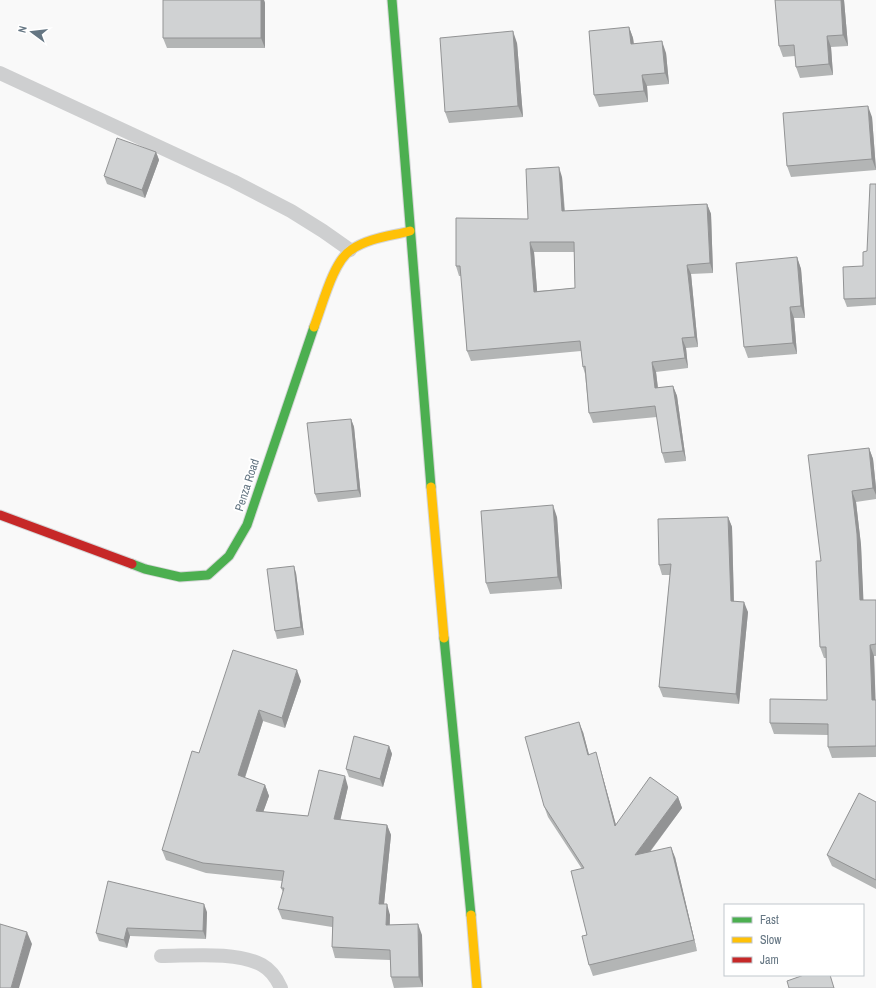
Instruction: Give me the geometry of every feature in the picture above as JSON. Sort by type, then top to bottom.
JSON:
[{"type":"main road","points":[[392,0],[441,610],[470,896],[477,988]]},
{"type":"main road","name":"Penza Road","points":[[0,515],[146,569],[180,577],[208,574],[229,556],[246,525],[302,358],[336,267],[350,250],[372,240],[410,230]]},
{"type":"lane","points":[[0,73],[232,181],[291,211],[350,250]]},
{"type":"lane","points":[[161,956],[226,956],[246,959],[263,965],[276,977],[281,988]]},
{"type":"building","points":[[163,0],[261,0],[261,38],[163,38]]},
{"type":"building","points":[[775,0],[841,0],[843,35],[827,36],[829,64],[796,67],[794,45],[779,46]]},
{"type":"building","points":[[629,27],[631,44],[662,41],[665,73],[642,75],[644,91],[594,95],[589,31]]},
{"type":"building","points":[[513,31],[518,106],[445,112],[440,38]]},
{"type":"building","points":[[868,106],[872,159],[787,166],[783,113]]},
{"type":"building","points":[[117,138],[156,152],[142,190],[104,176]]},
{"type":"building","points":[[559,167],[562,211],[707,204],[710,263],[687,265],[695,337],[682,338],[685,358],[652,362],[655,388],[673,386],[683,451],[662,453],[655,406],[589,413],[585,366],[583,367],[580,341],[467,351],[460,266],[456,266],[456,218],[528,219],[526,169]],"holes":[[[530,242],[574,242],[575,288],[534,292]]]},
{"type":"building","points":[[870,184],[876,184],[876,298],[844,299],[843,267],[863,266],[863,252],[867,251]]},
{"type":"building","points":[[797,257],[801,306],[790,307],[793,343],[744,347],[736,263]]},
{"type":"building","points":[[351,419],[358,490],[315,494],[307,423]]},
{"type":"building","points":[[869,448],[873,488],[852,491],[857,534],[860,600],[876,600],[876,644],[870,645],[872,700],[876,700],[876,746],[828,747],[828,724],[770,723],[770,699],[827,700],[826,647],[820,647],[816,561],[821,561],[808,455]]},
{"type":"building","points":[[553,505],[558,577],[486,583],[481,511]]},
{"type":"building","points":[[728,517],[731,601],[744,602],[736,694],[659,687],[671,564],[659,565],[658,519]]},
{"type":"building","points":[[294,566],[301,627],[275,631],[267,569]]},
{"type":"building","points":[[233,650],[297,670],[282,718],[259,710],[238,775],[265,785],[256,811],[308,816],[319,770],[345,776],[334,819],[387,825],[379,904],[387,904],[386,925],[418,924],[419,977],[391,977],[390,950],[332,947],[333,917],[278,909],[284,888],[281,888],[284,871],[203,863],[162,850],[192,751],[199,753]]},
{"type":"building","points":[[579,722],[588,755],[596,752],[615,826],[650,777],[678,797],[635,855],[671,847],[694,940],[589,965],[582,936],[587,935],[571,871],[584,868],[544,806],[525,737]]},
{"type":"building","points":[[354,736],[389,746],[380,779],[346,769]]},
{"type":"building","points":[[859,793],[876,802],[876,880],[827,855]]},
{"type":"building","points":[[108,881],[204,904],[203,931],[127,928],[124,940],[96,933]]},
{"type":"building","points":[[0,924],[27,932],[11,988],[0,988]]},
{"type":"building","points":[[801,976],[830,976],[834,988],[789,988],[787,981]]},
{"type":"traffic: fast","points":[[392,0],[431,487]]},
{"type":"traffic: fast","points":[[132,564],[145,569],[180,577],[208,575],[229,556],[247,525],[314,327]]},
{"type":"traffic: fast","points":[[444,638],[471,915]]},
{"type":"traffic: slow","points":[[314,327],[333,274],[345,256],[351,250],[365,243],[410,231]]},
{"type":"traffic: slow","points":[[431,487],[444,638]]},
{"type":"traffic: slow","points":[[471,915],[477,988]]},
{"type":"traffic: jam","points":[[0,515],[132,564]]}]
